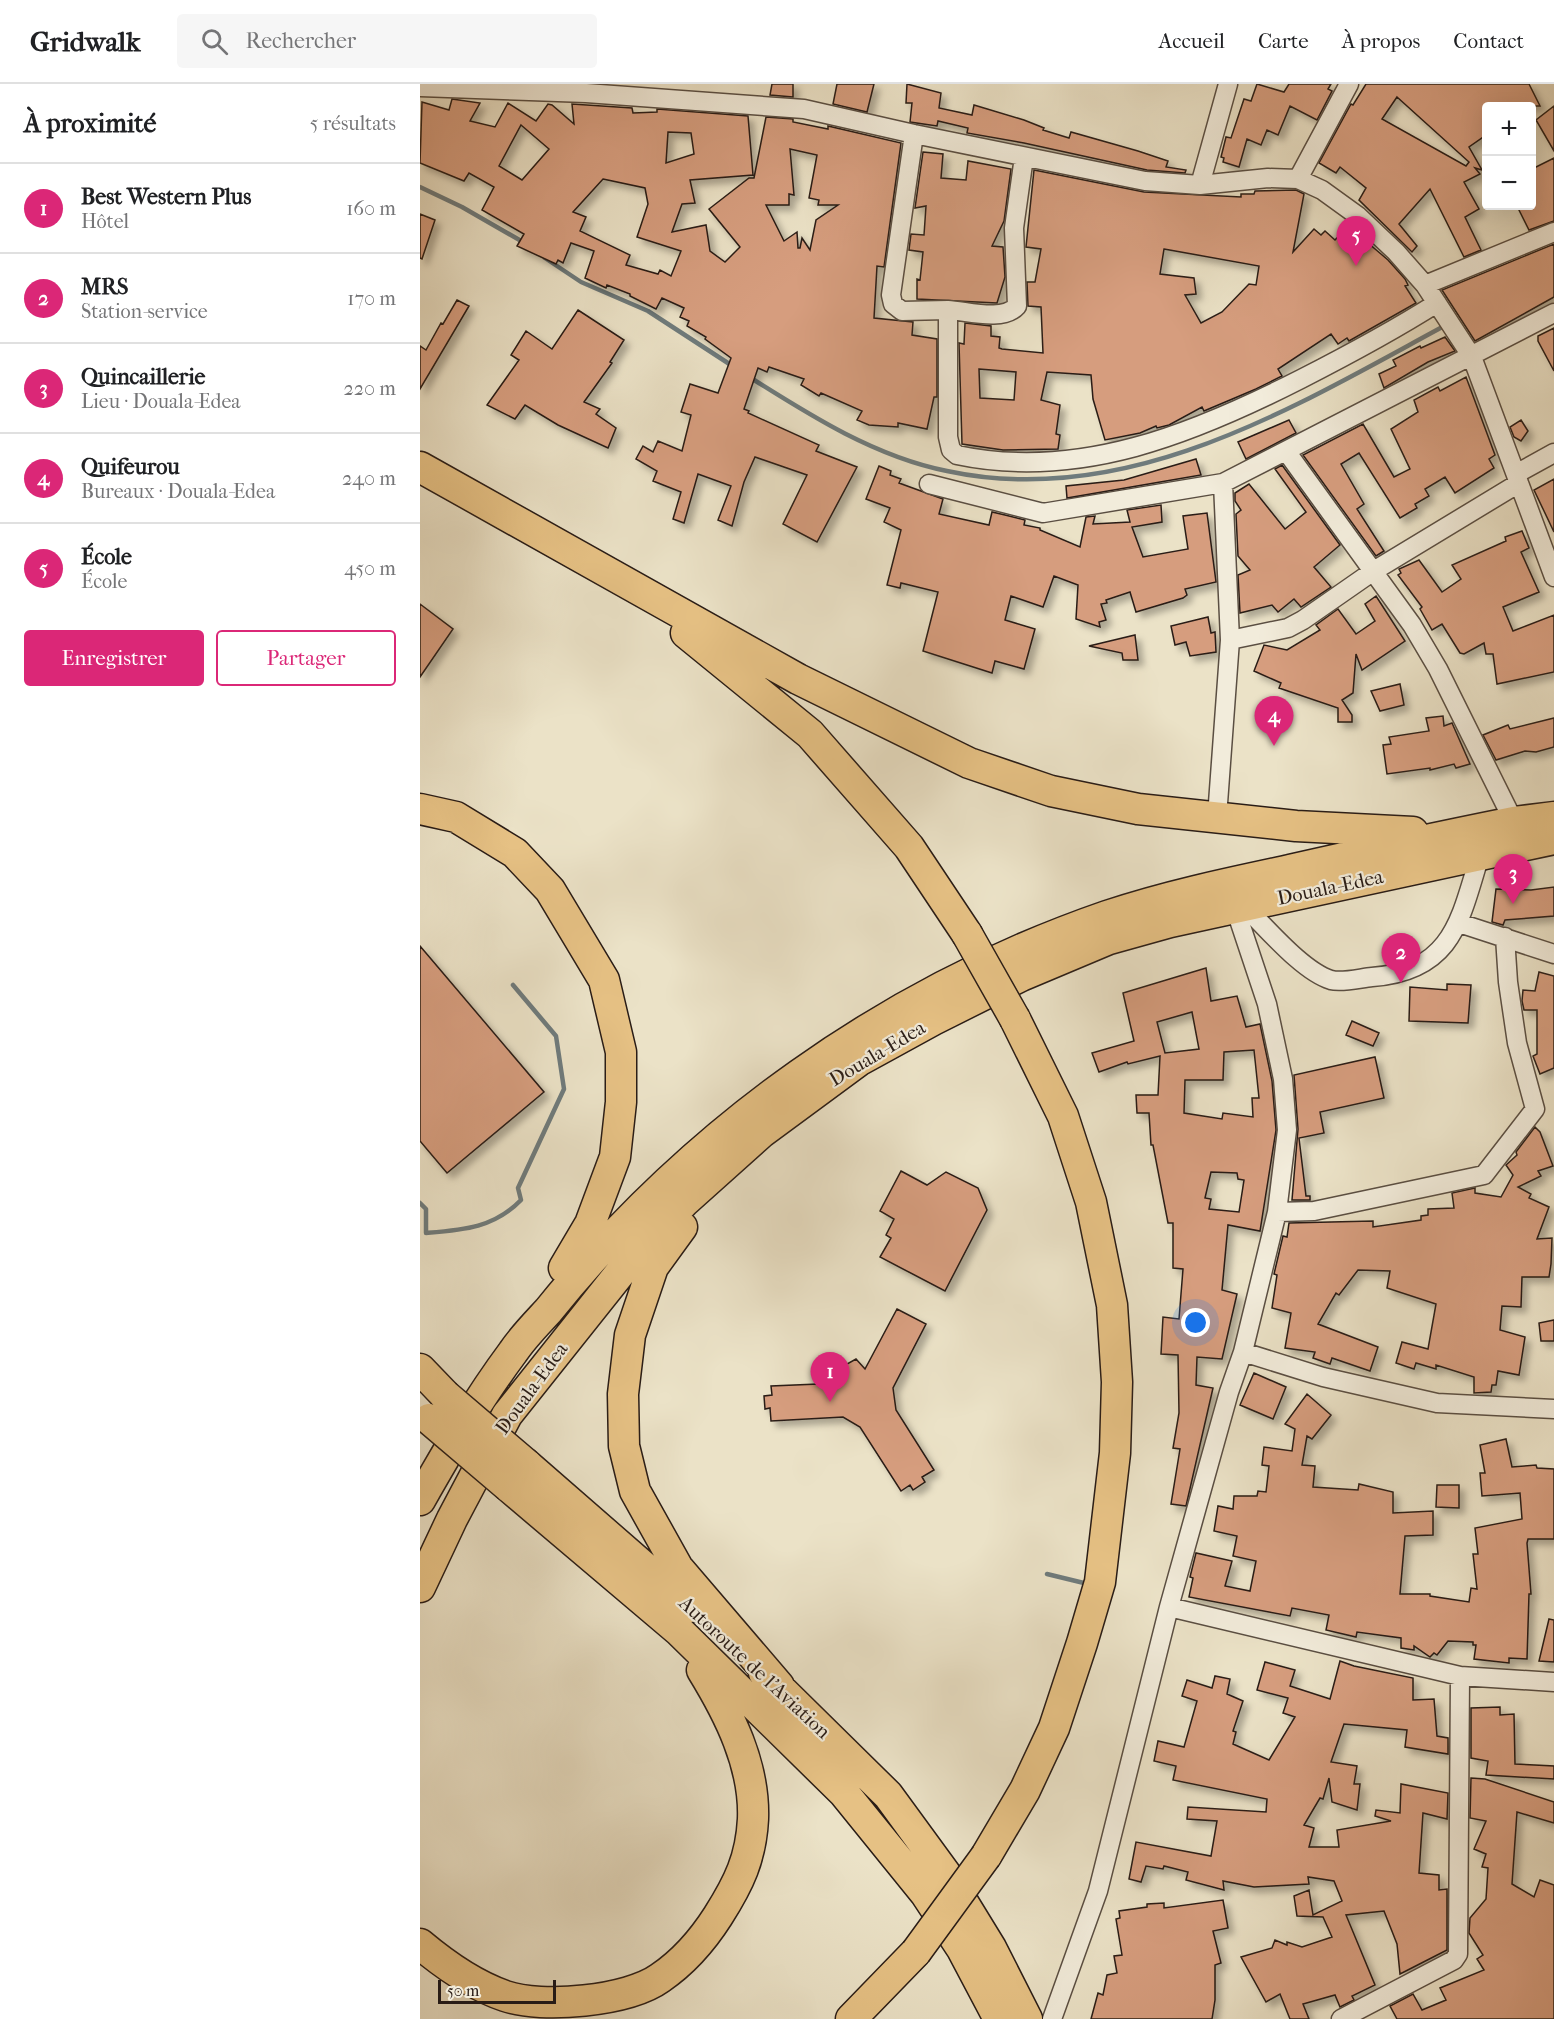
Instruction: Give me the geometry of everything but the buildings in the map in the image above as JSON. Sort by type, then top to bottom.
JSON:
[{"type":"highway","points":[[420,467],[798,680],[969,763],[1051,791],[1138,809],[1296,826],[1452,834]]},
{"type":"highway","points":[[595,564],[731,668],[810,734],[909,847],[967,934],[1015,1018],[1062,1116],[1091,1202],[1112,1305],[1117,1382],[1115,1453],[1100,1582],[1054,1728],[1025,1790],[986,1856],[915,1952],[851,2019]]},
{"type":"highway","points":[[420,809],[456,817],[515,853],[550,890],[604,980],[621,1052],[621,1102],[615,1157],[590,1224],[514,1349]]},
{"type":"highway","name":"Douala-Edea","points":[[420,1500],[462,1425],[514,1349],[594,1254],[697,1154],[789,1080],[962,975],[1108,916],[1195,891],[1452,834],[1554,817]]},
{"type":"highway","name":"Douala-Edea","points":[[420,1587],[452,1519],[507,1415],[632,1258],[684,1202],[761,1132],[860,1060],[1021,976],[1109,939],[1170,921],[1554,839]]},
{"type":"highway","points":[[779,1686],[678,1568],[636,1491],[624,1446],[623,1394],[630,1335],[653,1268],[696,1207],[749,1155],[809,1105],[933,1020]]},
{"type":"highway","name":"Autoroute de l'Aviation","points":[[420,1370],[431,1409],[779,1686],[888,1795],[945,1873],[991,1948],[1027,2019]]},
{"type":"highway","name":"Autoroute de l'Aviation","points":[[517,1476],[679,1631],[866,1818],[925,1893],[956,1940],[999,2019]]},
{"type":"highway","points":[[420,1944],[465,1978],[507,1997],[558,2003],[605,1999],[658,1980],[699,1945],[733,1893],[748,1862],[753,1817],[740,1742],[725,1706],[679,1631]]},
{"type":"street","points":[[1200,185],[1228,84]]},
{"type":"street","points":[[1298,179],[1349,84]]},
{"type":"street","points":[[420,87],[644,96],[804,109],[1145,181],[1200,185],[1268,178],[1298,179],[1322,190],[1358,216],[1425,285],[1468,349],[1554,577]]},
{"type":"street","points":[[914,134],[891,295],[893,304],[902,311],[948,310],[1000,315],[1012,312],[1017,306],[1014,228],[1024,157]]},
{"type":"street","points":[[1425,285],[1554,232]]},
{"type":"street","points":[[948,310],[948,437],[951,450],[957,455],[1013,464],[1053,463],[1105,454],[1196,429],[1350,354],[1439,307]]},
{"type":"street","points":[[929,484],[1047,513],[1223,483],[1286,451],[1468,349],[1554,313]]},
{"type":"street","points":[[1286,451],[1425,645],[1514,822]]},
{"type":"street","points":[[1230,639],[1288,628],[1554,453]]},
{"type":"street","points":[[1217,817],[1230,639],[1223,483]]},
{"type":"street","points":[[1239,907],[1311,968],[1332,981],[1385,976],[1414,968],[1437,955],[1459,923],[1480,855]]},
{"type":"street","points":[[1052,2019],[1098,1891],[1169,1607],[1229,1392],[1243,1352],[1277,1212],[1287,1130],[1283,1079],[1267,1004],[1239,907]]},
{"type":"street","points":[[1459,923],[1554,954]]},
{"type":"street","points":[[1277,1212],[1314,1211],[1417,1191],[1488,1172],[1535,1109],[1517,1043],[1508,982],[1505,938]]},
{"type":"street","points":[[1243,1352],[1323,1377],[1437,1403],[1554,1409]]},
{"type":"street","points":[[1169,1607],[1460,1676],[1554,1682]]},
{"type":"street","points":[[1341,2019],[1454,1960],[1458,1954],[1460,1676]]},
{"type":"waterway","points":[[420,187],[462,207],[523,242]]},
{"type":"waterway","points":[[545,258],[581,282],[648,311],[734,367]]},
{"type":"waterway","points":[[751,378],[845,434],[921,465],[947,471],[1014,479],[1080,476],[1144,464],[1207,443],[1269,418],[1446,325]]},
{"type":"waterway","points":[[420,1203],[426,1209],[426,1233],[465,1229],[489,1222],[500,1217],[521,1200],[518,1188],[564,1089],[556,1036],[513,985]]},
{"type":"waterway","points":[[1047,1574],[1088,1584]]},
{"type":"place","name":"École","points":[[1356,266]]},
{"type":"place","name":"Quifeurou","points":[[1274,746]]},
{"type":"place","name":"Quincaillerie","points":[[1513,904]]},
{"type":"place","name":"MRS","points":[[1401,983]]},
{"type":"place","name":"Best Western Plus","points":[[830,1402]]}]
